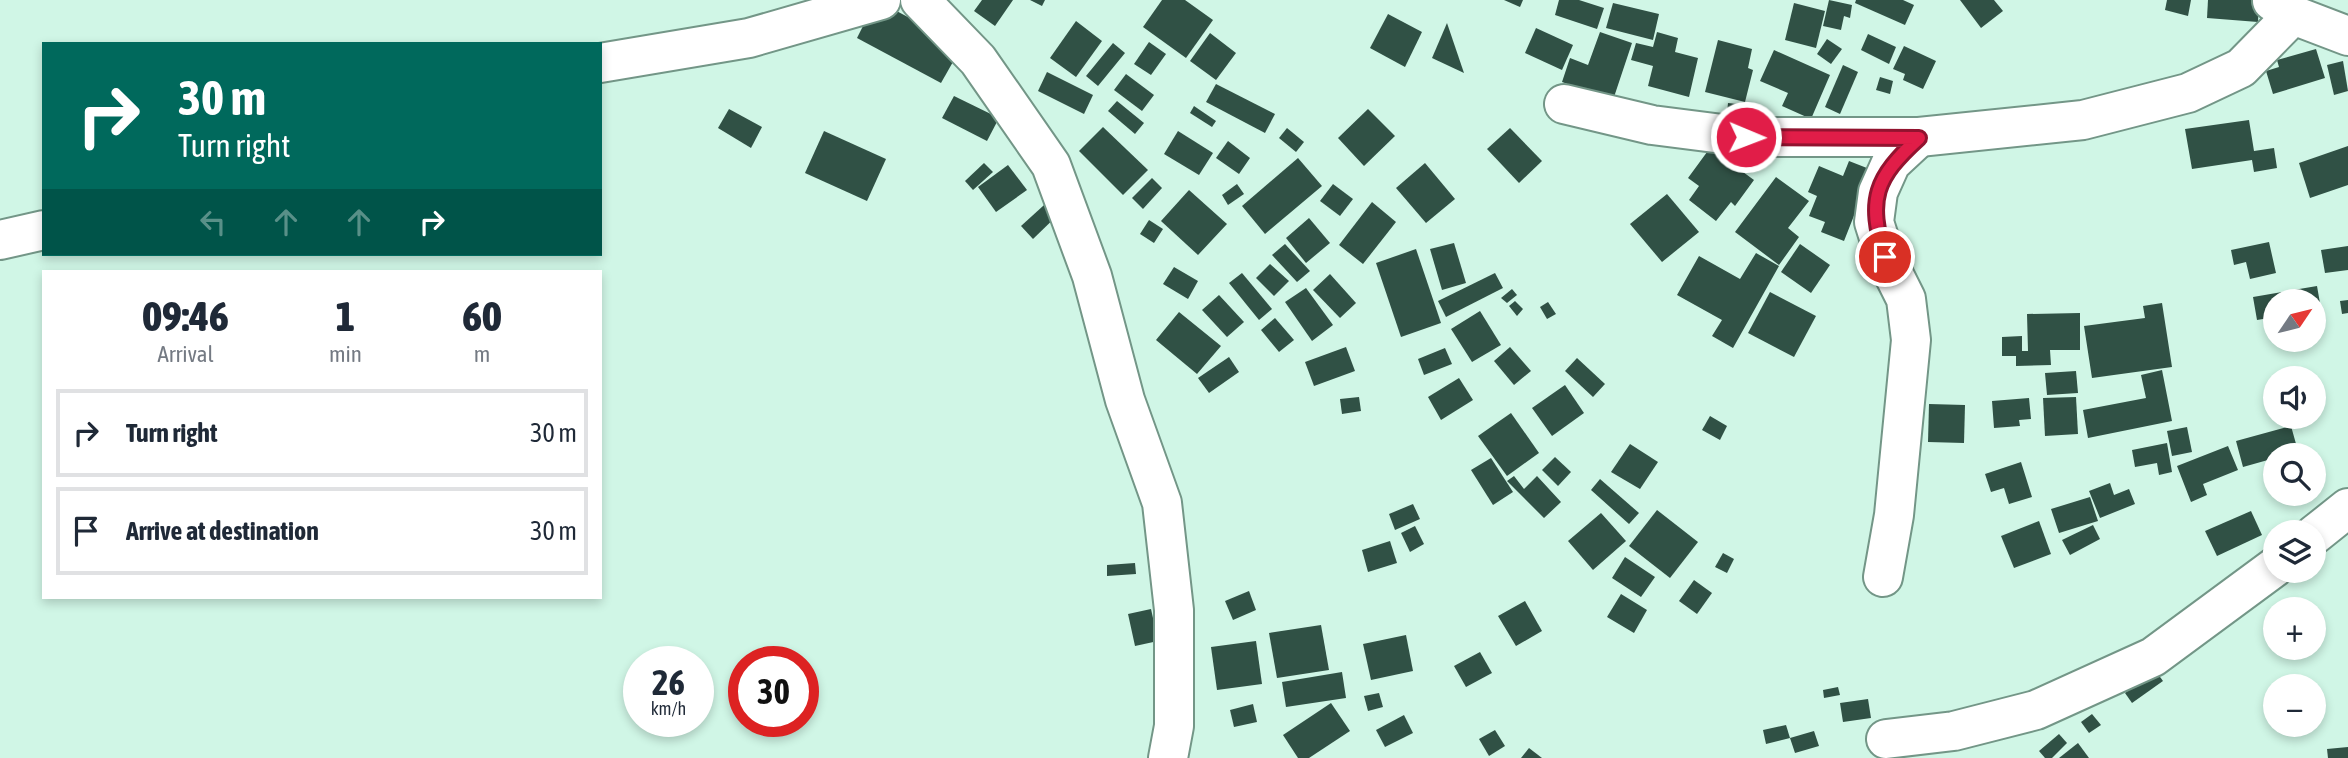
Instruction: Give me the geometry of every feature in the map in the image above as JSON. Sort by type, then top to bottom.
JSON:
[{"type":"street","points":[[602,63],[749,38],[881,0]]},
{"type":"street","points":[[920,0],[978,60],[1051,165],[1092,276],[1125,400],[1162,503],[1174,610],[1174,726],[1168,758]]},
{"type":"street","points":[[1564,104],[1651,125],[1746,137],[1919,138],[2083,120],[2188,93],[2241,68],[2282,8],[2348,36]]},
{"type":"street","points":[[1883,577],[1894,515],[1911,340],[1906,299],[1885,257],[1874,222],[1878,192],[1891,163],[1919,138]]},
{"type":"street","points":[[0,240],[42,230]]},
{"type":"street","points":[[2326,525],[2348,508]]},
{"type":"street","points":[[1886,739],[1954,731],[2036,710],[2153,657],[2263,576]]},
{"type":"building","points":[[876,0],[962,46],[941,83],[857,38]]},
{"type":"building","points":[[982,0],[1013,0],[995,26],[974,11]]},
{"type":"building","points":[[1030,0],[1045,0],[1042,6]]},
{"type":"building","points":[[1162,0],[1185,0],[1213,20],[1186,58],[1143,27]]},
{"type":"building","points":[[1504,0],[1523,0],[1520,7]]},
{"type":"building","points":[[1559,0],[1579,0],[1604,8],[1597,29],[1555,15]]},
{"type":"building","points":[[1829,0],[1852,5],[1850,18],[1844,16],[1841,30],[1823,26]]},
{"type":"building","points":[[1856,0],[1903,0],[1914,5],[1905,25],[1855,3]]},
{"type":"building","points":[[1960,0],[1994,0],[2003,11],[1981,28]]},
{"type":"building","points":[[2167,0],[2191,0],[2188,16],[2165,10]]},
{"type":"building","points":[[2208,0],[2259,0],[2258,22],[2207,18]]},
{"type":"building","points":[[1613,3],[1659,14],[1653,40],[1606,28]]},
{"type":"building","points":[[1794,3],[1825,11],[1816,48],[1785,40]]},
{"type":"building","points":[[1388,14],[1422,32],[1405,67],[1370,48]]},
{"type":"building","points":[[1076,21],[1102,41],[1076,77],[1050,58]]},
{"type":"building","points":[[1447,23],[1464,73],[1432,58]]},
{"type":"building","points":[[1536,28],[1573,45],[1562,70],[1525,53]]},
{"type":"building","points":[[1600,32],[1632,43],[1613,100],[1562,82],[1570,58],[1588,65]]},
{"type":"building","points":[[1657,32],[1678,38],[1675,52],[1698,58],[1689,97],[1648,86],[1653,66],[1631,60],[1636,43],[1653,47]]},
{"type":"building","points":[[1210,33],[1236,53],[1216,80],[1190,61]]},
{"type":"building","points":[[1868,34],[1896,47],[1889,64],[1861,50]]},
{"type":"building","points":[[1827,39],[1842,49],[1831,64],[1817,54]]},
{"type":"building","points":[[1718,40],[1752,49],[1748,68],[1753,70],[1745,102],[1705,92]]},
{"type":"building","points":[[1149,42],[1166,54],[1151,75],[1134,64]]},
{"type":"building","points":[[1113,43],[1125,53],[1098,86],[1086,76]]},
{"type":"building","points":[[1904,46],[1936,61],[1923,89],[1903,80],[1905,74],[1893,69]]},
{"type":"building","points":[[2316,49],[2325,78],[2273,94],[2266,71],[2279,67],[2277,60]]},
{"type":"building","points":[[1774,50],[1830,75],[1811,119],[1782,106],[1788,93],[1760,81]]},
{"type":"building","points":[[2343,61],[2348,91],[2334,95],[2327,65]]},
{"type":"building","points":[[1843,65],[1858,72],[1840,114],[1825,107]]},
{"type":"building","points":[[1047,72],[1093,95],[1084,114],[1038,91]]},
{"type":"building","points":[[1126,74],[1154,95],[1142,111],[1114,90]]},
{"type":"building","points":[[1880,77],[1893,81],[1890,94],[1876,90]]},
{"type":"building","points":[[1216,84],[1275,114],[1265,133],[1206,102]]},
{"type":"building","points":[[954,96],[999,118],[987,141],[942,118]]},
{"type":"building","points":[[1117,101],[1144,123],[1135,134],[1108,111]]},
{"type":"building","points":[[1728,103],[1746,105],[1744,124],[1726,122]]},
{"type":"building","points":[[1194,106],[1216,121],[1212,127],[1190,113]]},
{"type":"building","points":[[729,109],[762,127],[751,148],[718,128]]},
{"type":"building","points":[[1368,109],[1395,136],[1364,166],[1338,138]]},
{"type":"building","points":[[2249,120],[2254,151],[2274,148],[2277,168],[2254,172],[2252,160],[2192,169],[2185,129]]},
{"type":"building","points":[[1103,127],[1148,170],[1123,195],[1079,151]]},
{"type":"building","points":[[1287,128],[1304,142],[1296,152],[1279,138]]},
{"type":"building","points":[[1510,128],[1542,161],[1519,183],[1487,149]]},
{"type":"building","points":[[824,131],[886,159],[867,201],[805,173]]},
{"type":"building","points":[[1178,131],[1213,153],[1199,175],[1164,154]]},
{"type":"building","points":[[1228,141],[1250,158],[1239,174],[1216,158]]},
{"type":"building","points":[[2348,146],[2348,185],[2310,198],[2299,163]]},
{"type":"building","points":[[1710,148],[1754,180],[1735,206],[1731,202],[1716,221],[1689,200],[1699,186],[1688,178]]},
{"type":"building","points":[[1298,158],[1322,186],[1265,234],[1242,206]]},
{"type":"building","points":[[1849,161],[1872,170],[1844,241],[1821,232],[1825,222],[1809,216],[1817,196],[1808,192],[1819,166],[1843,176]]},
{"type":"building","points":[[984,163],[993,172],[973,190],[965,181]]},
{"type":"building","points":[[1425,163],[1455,199],[1426,223],[1396,188]]},
{"type":"building","points":[[1008,165],[1027,190],[996,212],[978,187]]},
{"type":"building","points":[[1776,177],[1809,201],[1788,228],[1799,237],[1779,265],[1735,232]]},
{"type":"building","points":[[1152,178],[1162,188],[1143,209],[1132,198]]},
{"type":"building","points":[[1237,184],[1244,194],[1228,205],[1222,195]]},
{"type":"building","points":[[1333,184],[1353,199],[1340,216],[1320,201]]},
{"type":"building","points":[[1189,190],[1227,224],[1198,255],[1161,221]]},
{"type":"building","points":[[1667,194],[1699,232],[1662,262],[1630,224]]},
{"type":"building","points":[[1054,196],[1065,208],[1033,239],[1021,226]]},
{"type":"building","points":[[1372,202],[1396,222],[1363,264],[1339,245]]},
{"type":"building","points":[[1309,218],[1330,243],[1306,263],[1286,238]]},
{"type":"building","points":[[1149,220],[1163,229],[1154,243],[1140,234]]},
{"type":"building","points":[[2269,242],[2276,273],[2250,279],[2246,262],[2234,265],[2231,250]]},
{"type":"building","points":[[1454,243],[1466,283],[1442,290],[1430,249]]},
{"type":"building","points":[[1285,244],[1310,271],[1297,282],[1272,255]]},
{"type":"building","points":[[1800,244],[1830,265],[1811,293],[1781,272]]},
{"type":"building","points":[[2348,246],[2348,270],[2325,273],[2321,250]]},
{"type":"building","points":[[1416,249],[1441,323],[1401,337],[1376,263]]},
{"type":"building","points":[[1756,253],[1779,266],[1733,348],[1712,336],[1722,320],[1677,295],[1699,256],[1740,279]]},
{"type":"building","points":[[1270,264],[1289,281],[1274,296],[1256,278]]},
{"type":"building","points":[[1174,267],[1198,281],[1188,299],[1163,284]]},
{"type":"building","points":[[1242,273],[1272,309],[1259,320],[1229,283]]},
{"type":"building","points":[[1495,273],[1503,288],[1446,317],[1438,301]]},
{"type":"building","points":[[1330,274],[1356,303],[1340,318],[1313,290]]},
{"type":"building","points":[[1306,288],[1333,325],[1312,341],[1285,302]]},
{"type":"building","points":[[1512,289],[1517,295],[1507,303],[1501,298]]},
{"type":"building","points":[[1770,292],[1816,316],[1794,357],[1748,333]]},
{"type":"building","points":[[1219,295],[1244,322],[1227,337],[1202,310]]},
{"type":"building","points":[[2263,295],[2263,319],[2257,320],[2253,297]]},
{"type":"building","points":[[2348,300],[2348,313],[2342,314],[2340,301]]},
{"type":"building","points":[[1515,301],[1523,309],[1517,316],[1509,306]]},
{"type":"building","points":[[1548,302],[1556,314],[1547,319],[1540,307]]},
{"type":"building","points":[[2162,303],[2172,367],[2092,378],[2084,326],[2145,318],[2143,306]]},
{"type":"building","points":[[1480,311],[1501,345],[1472,362],[1451,329]]},
{"type":"building","points":[[1179,312],[1221,346],[1197,374],[1156,340]]},
{"type":"building","points":[[2080,313],[2080,350],[2050,350],[2051,365],[2016,366],[2016,356],[2002,356],[2002,337],[2022,336],[2022,351],[2028,351],[2027,314]]},
{"type":"building","points":[[1275,318],[1294,340],[1279,352],[1261,330]]},
{"type":"building","points":[[1346,347],[1355,371],[1314,386],[1305,362]]},
{"type":"building","points":[[1510,347],[1531,371],[1514,385],[1494,361]]},
{"type":"building","points":[[1445,348],[1452,364],[1424,375],[1418,359]]},
{"type":"building","points":[[1229,357],[1239,372],[1209,393],[1198,378]]},
{"type":"building","points":[[1577,358],[1605,384],[1593,397],[1565,371]]},
{"type":"building","points":[[2162,370],[2172,421],[2088,438],[2083,410],[2146,398],[2141,375]]},
{"type":"building","points":[[2076,371],[2078,393],[2047,395],[2045,373]]},
{"type":"building","points":[[1459,378],[1473,400],[1441,420],[1428,397]]},
{"type":"building","points":[[1565,385],[1584,413],[1552,436],[1532,408]]},
{"type":"building","points":[[1359,397],[1361,411],[1342,414],[1340,399]]},
{"type":"building","points":[[2076,397],[2078,434],[2045,436],[2043,398]]},
{"type":"building","points":[[2029,398],[2031,419],[2019,420],[2020,426],[1994,428],[1992,401]]},
{"type":"building","points":[[1929,404],[1965,405],[1964,443],[1928,442]]},
{"type":"building","points":[[1511,413],[1539,453],[1507,476],[1478,436]]},
{"type":"building","points":[[1710,416],[1727,426],[1720,440],[1702,430]]},
{"type":"building","points":[[2187,427],[2192,452],[2172,456],[2167,431]]},
{"type":"building","points":[[2280,429],[2292,429],[2296,443],[2263,443],[2263,461],[2243,467],[2236,441]]},
{"type":"building","points":[[2167,443],[2172,472],[2159,475],[2157,463],[2135,467],[2132,450]]},
{"type":"building","points":[[1630,444],[1658,462],[1640,489],[1611,472]]},
{"type":"building","points":[[2228,446],[2238,470],[2203,484],[2207,495],[2191,502],[2177,466]]},
{"type":"building","points":[[1555,457],[1571,472],[1558,486],[1542,470]]},
{"type":"building","points":[[1491,458],[1513,492],[1493,505],[1471,470]]},
{"type":"building","points":[[2021,462],[2032,497],[2009,504],[2004,488],[1991,492],[1985,474]]},
{"type":"building","points":[[1514,476],[1524,489],[1537,476],[1561,502],[1544,518],[1507,481]]},
{"type":"building","points":[[1600,479],[1639,513],[1629,524],[1591,490]]},
{"type":"building","points":[[2110,483],[2114,495],[2129,489],[2135,504],[2100,518],[2089,491]]},
{"type":"building","points":[[2090,497],[2098,521],[2059,533],[2051,509]]},
{"type":"building","points":[[1413,504],[1420,519],[1395,530],[1389,514]]},
{"type":"building","points":[[1657,510],[1698,542],[1670,578],[1629,546]]},
{"type":"building","points":[[2251,511],[2262,535],[2217,556],[2205,531]]},
{"type":"building","points":[[1601,513],[1626,541],[1593,570],[1568,541]]},
{"type":"building","points":[[2039,521],[2051,554],[2014,568],[2001,536]]},
{"type":"building","points":[[2093,525],[2100,539],[2070,555],[2062,540]]},
{"type":"building","points":[[1415,526],[1424,544],[1410,552],[1401,533]]},
{"type":"building","points":[[1390,541],[1397,563],[1368,572],[1362,550]]},
{"type":"building","points":[[1723,553],[1734,559],[1727,573],[1715,567]]},
{"type":"building","points":[[1625,557],[1655,577],[1641,597],[1612,578]]},
{"type":"building","points":[[1135,563],[1136,574],[1107,576],[1107,565]]},
{"type":"building","points":[[1694,580],[1712,593],[1697,614],[1679,601]]},
{"type":"building","points":[[1249,591],[1256,610],[1233,620],[1225,601]]},
{"type":"building","points":[[1621,594],[1647,610],[1634,633],[1607,617]]},
{"type":"building","points":[[1525,601],[1542,631],[1516,646],[1498,616]]},
{"type":"building","points":[[1151,609],[1158,641],[1135,646],[1128,614]]},
{"type":"building","points":[[1321,625],[1329,670],[1277,678],[1269,633]]},
{"type":"building","points":[[1406,635],[1413,671],[1371,680],[1363,644]]},
{"type":"building","points":[[1256,641],[1262,684],[1217,690],[1211,647]]},
{"type":"building","points":[[1480,652],[1492,673],[1466,687],[1454,666]]},
{"type":"building","points":[[2155,670],[2163,681],[2132,703],[2125,693]]},
{"type":"building","points":[[1342,672],[1346,698],[1286,707],[1282,682]]},
{"type":"building","points":[[1838,687],[1840,695],[1824,698],[1823,690]]},
{"type":"building","points":[[1379,693],[1383,707],[1368,711],[1364,696]]},
{"type":"building","points":[[1868,699],[1871,718],[1843,722],[1840,703]]},
{"type":"building","points":[[1331,703],[1350,731],[1309,758],[1298,758],[1283,735]]},
{"type":"building","points":[[1253,704],[1257,722],[1234,727],[1230,710]]},
{"type":"building","points":[[2092,714],[2101,725],[2089,733],[2081,722]]},
{"type":"building","points":[[1404,715],[1413,733],[1385,747],[1376,730]]},
{"type":"building","points":[[1786,725],[1790,738],[1766,744],[1763,730]]},
{"type":"building","points":[[1495,730],[1505,746],[1489,756],[1479,739]]},
{"type":"building","points":[[1814,731],[1819,746],[1795,753],[1790,738]]},
{"type":"building","points":[[2059,734],[2067,743],[2052,758],[2045,758],[2039,751]]},
{"type":"building","points":[[2078,743],[2089,758],[2059,758]]},
{"type":"building","points":[[2348,747],[2348,758],[2328,758],[2327,749]]},
{"type":"building","points":[[1529,748],[1542,758],[1521,758]]},
{"type":"route","points":[[1746,137],[1919,138],[1891,163],[1878,192],[1874,222],[1885,257]]}]
